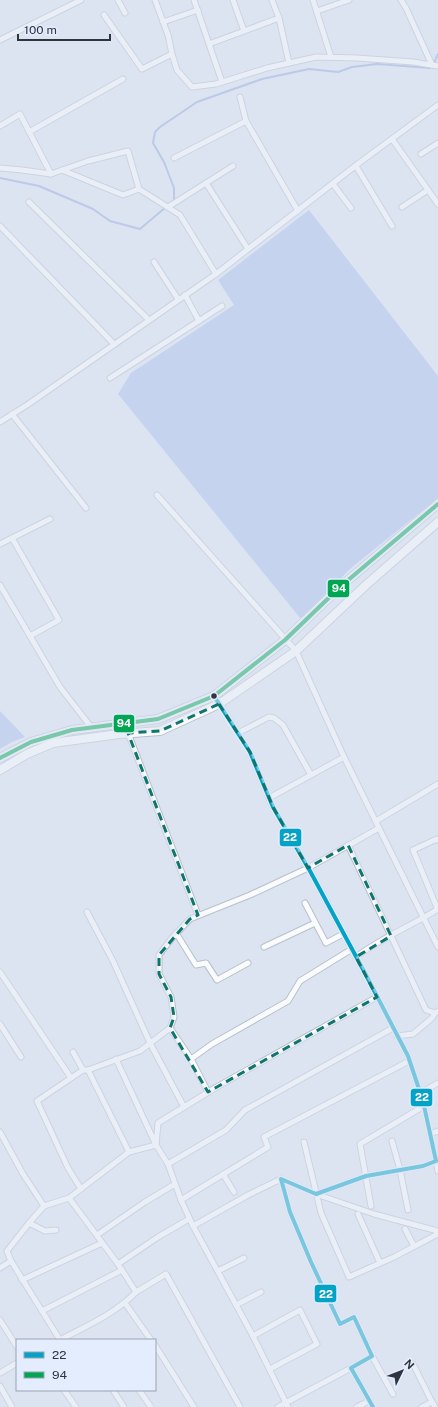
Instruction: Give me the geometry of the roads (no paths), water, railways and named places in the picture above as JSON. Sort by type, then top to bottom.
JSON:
[{"type":"main road","points":[[0,758],[31,742],[72,730],[158,719],[214,696],[285,640],[340,587],[438,504]]},
{"type":"main road","points":[[0,770],[27,754],[53,743],[128,733],[160,731],[219,704],[296,651],[438,522]]},
{"type":"street","points":[[0,40],[81,0]]},
{"type":"street","points":[[118,0],[125,13]]},
{"type":"street","points":[[155,0],[168,35],[177,70],[192,87],[222,82],[267,68],[316,57],[414,62],[438,66]]},
{"type":"street","points":[[194,0],[222,82]]},
{"type":"street","points":[[233,0],[244,31]]},
{"type":"street","points":[[272,0],[279,18],[289,63]]},
{"type":"street","points":[[313,0],[331,57]]},
{"type":"street","points":[[317,11],[349,0]]},
{"type":"street","points":[[400,0],[406,8],[432,65]]},
{"type":"street","points":[[163,22],[198,10]]},
{"type":"street","points":[[104,15],[142,68],[172,54]]},
{"type":"street","points":[[209,44],[279,18]]},
{"type":"street","points":[[29,132],[123,79]]},
{"type":"street","points":[[240,97],[246,121],[298,211]]},
{"type":"street","points":[[0,422],[216,274],[356,166],[438,106]]},
{"type":"street","points":[[0,126],[20,114],[51,174]]},
{"type":"street","points":[[174,158],[246,121]]},
{"type":"street","points":[[392,139],[438,204]]},
{"type":"street","points":[[421,154],[438,143]]},
{"type":"street","points":[[0,168],[51,174],[88,161],[128,151],[140,189],[180,215],[216,274]]},
{"type":"street","points":[[168,207],[232,166]]},
{"type":"street","points":[[356,166],[392,226]]},
{"type":"street","points":[[62,170],[123,195],[140,189]]},
{"type":"street","points":[[206,183],[248,249]]},
{"type":"street","points":[[333,184],[351,208]]},
{"type":"street","points":[[402,207],[428,190]]},
{"type":"street","points":[[29,202],[149,320]]},
{"type":"street","points":[[0,226],[114,344]]},
{"type":"street","points":[[154,262],[178,300]]},
{"type":"street","points":[[184,295],[199,321]]},
{"type":"street","points":[[110,378],[222,306]]},
{"type":"street","points":[[12,414],[86,508]]},
{"type":"street","points":[[157,495],[296,651],[344,757],[438,947]]},
{"type":"street","points":[[0,544],[50,519]]},
{"type":"street","points":[[12,538],[59,620],[30,636]]},
{"type":"street","points":[[0,585],[60,687],[91,727]]},
{"type":"street","points":[[214,696],[250,752],[269,798],[352,949],[409,1061],[421,1093],[438,1171]]},
{"type":"street","points":[[238,734],[269,718],[274,718],[283,725],[311,775]]},
{"type":"street","points":[[128,733],[198,915]]},
{"type":"street","points":[[269,798],[344,757]]},
{"type":"street","points":[[376,821],[438,784]]},
{"type":"street","points":[[81,1189],[68,1168],[37,1101],[70,1078],[85,1070],[140,1051],[170,1028],[174,1017],[171,997],[159,974],[159,955],[176,933],[190,919],[250,895],[308,868],[379,828]]},
{"type":"street","points":[[356,957],[369,947],[438,909],[413,850],[437,839],[438,840]]},
{"type":"street","points":[[348,845],[426,1010],[436,1012],[432,1018],[413,1034],[397,1036]]},
{"type":"street","points":[[305,903],[326,943],[344,934]]},
{"type":"street","points":[[87,912],[113,961],[150,1043],[184,1107]]},
{"type":"street","points":[[264,947],[315,923]]},
{"type":"street","points":[[176,933],[196,965],[206,963],[217,980],[248,963]]},
{"type":"street","points":[[191,1059],[212,1044],[288,1001],[300,981],[352,949]]},
{"type":"street","points":[[0,972],[70,1078]]},
{"type":"street","points":[[156,1145],[158,1123],[208,1092],[377,998]]},
{"type":"street","points":[[0,1024],[21,1057]]},
{"type":"street","points":[[170,1028],[191,1059],[208,1092]]},
{"type":"street","points":[[168,1164],[226,1130],[245,1110],[393,1028]]},
{"type":"street","points":[[73,1052],[85,1070],[129,1152]]},
{"type":"street","points":[[116,1059],[156,1145],[168,1164],[181,1200],[193,1226],[253,1336],[287,1405]]},
{"type":"street","points":[[181,1200],[268,1147],[264,1137],[409,1061]]},
{"type":"street","points":[[421,1093],[438,1083]]},
{"type":"street","points":[[371,1206],[360,1144],[424,1106]]},
{"type":"street","points":[[430,1134],[438,1131]]},
{"type":"street","points":[[0,1132],[23,1174],[44,1206]]},
{"type":"street","points":[[392,1141],[400,1170],[408,1210]]},
{"type":"street","points":[[304,1142],[321,1213],[349,1277],[438,1234]]},
{"type":"street","points":[[59,1339],[22,1280],[7,1251],[44,1206],[69,1198],[129,1152],[156,1145]]},
{"type":"street","points":[[316,1194],[366,1176],[423,1166],[437,1161]]},
{"type":"street","points":[[224,1174],[234,1192]]},
{"type":"street","points":[[281,1179],[290,1212],[311,1262],[340,1324],[354,1318],[372,1356],[393,1394]]},
{"type":"street","points":[[193,1226],[248,1195],[281,1179],[316,1194],[374,1214],[438,1231]]},
{"type":"street","points":[[97,1235],[144,1202],[175,1184]]},
{"type":"street","points":[[69,1198],[118,1264],[136,1292]]},
{"type":"street","points":[[358,1214],[380,1263]]},
{"type":"street","points":[[118,1264],[158,1237],[190,1219]]},
{"type":"street","points":[[29,1223],[45,1231],[56,1230]]},
{"type":"street","points":[[405,1229],[414,1246]]},
{"type":"street","points":[[22,1280],[102,1243]]},
{"type":"street","points":[[218,1271],[244,1258]]},
{"type":"street","points":[[0,1268],[11,1261]]},
{"type":"street","points":[[42,1311],[122,1270]]},
{"type":"street","points":[[62,1339],[115,1310],[136,1292],[166,1274],[240,1407]]},
{"type":"street","points":[[236,1305],[261,1292]]},
{"type":"street","points":[[125,1303],[150,1339]]},
{"type":"street","points":[[253,1336],[300,1310],[317,1344],[270,1369]]},
{"type":"street","points":[[0,1320],[16,1345]]},
{"type":"street","points":[[156,1348],[194,1407]]},
{"type":"street","points":[[278,1407],[287,1405],[372,1356]]},
{"type":"street","points":[[413,1364],[435,1407]]},
{"type":"street","points":[[0,1373],[16,1365]]},
{"type":"street","points":[[351,1368],[373,1407]]},
{"type":"street","points":[[0,1386],[12,1407]]},
{"type":"street","points":[[65,1391],[76,1407]]},
{"type":"street","points":[[114,1391],[124,1407]]},
{"type":"street","points":[[140,1391],[151,1407]]},
{"type":"street","points":[[357,1407],[369,1401]]},
{"type":"street","points":[[422,1407],[432,1402]]},
{"type":"waterway","points":[[171,203],[174,200],[174,188],[164,162],[153,143],[155,132],[197,102],[262,79],[309,69],[338,72],[352,67],[377,64],[430,68],[438,54]]},
{"type":"waterway","points":[[0,178],[39,186],[93,209],[110,221],[140,229],[166,207]]}]
